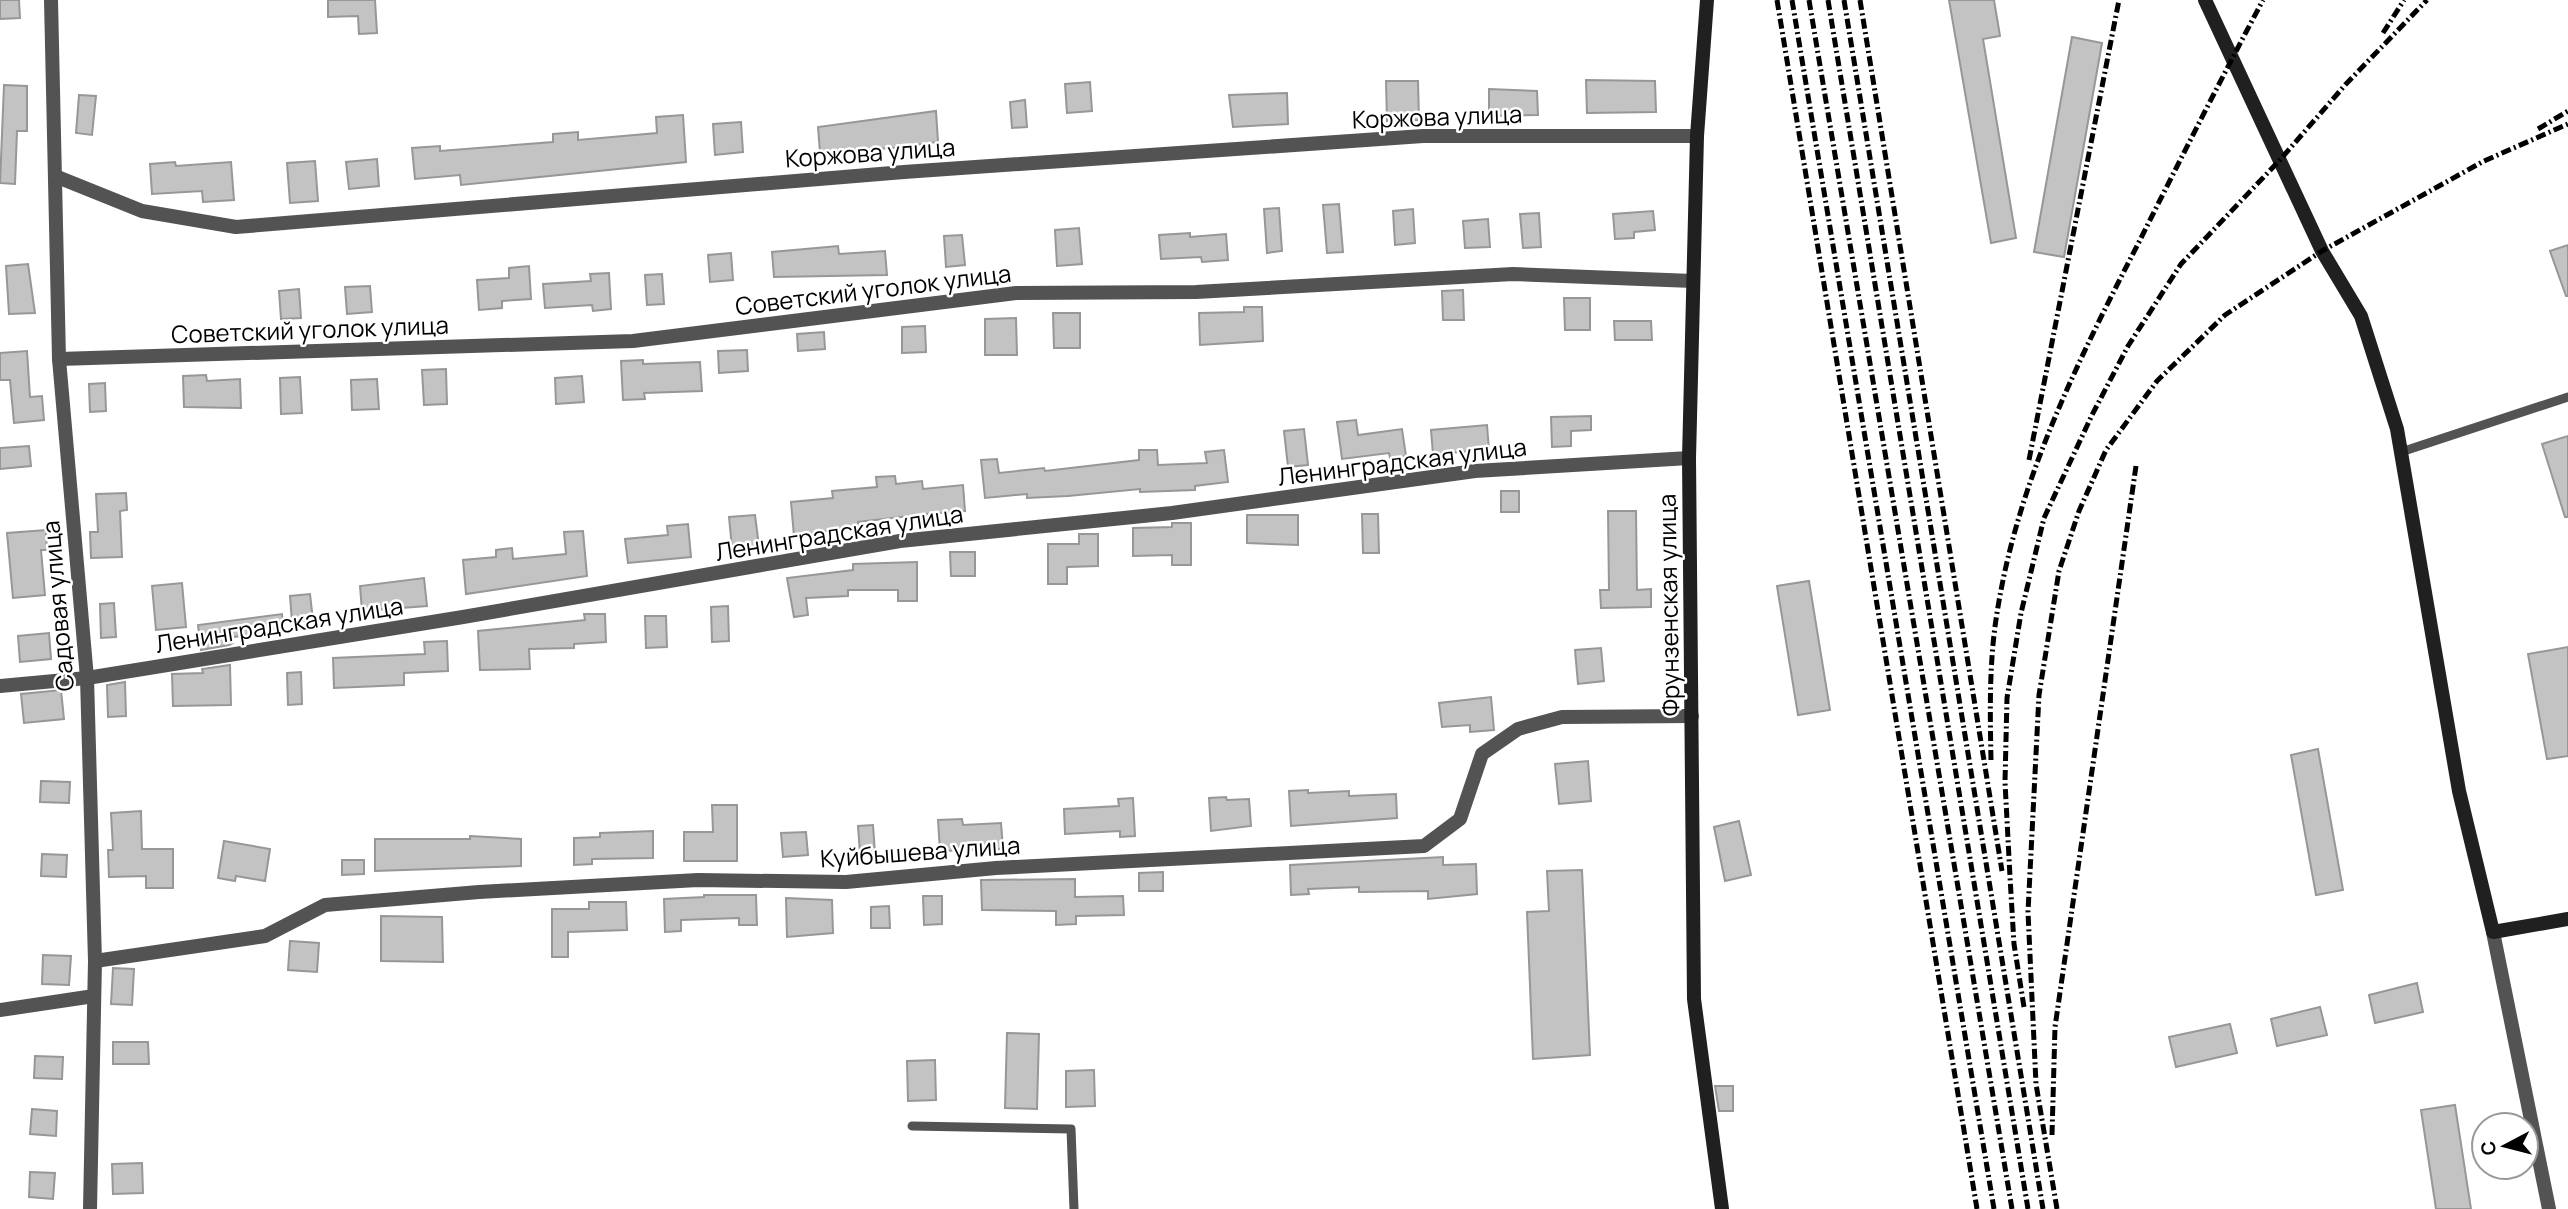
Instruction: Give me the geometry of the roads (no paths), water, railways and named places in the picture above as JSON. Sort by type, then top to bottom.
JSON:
[{"type":"street","name":"Садовая улица","points":[[51,0],[59,359],[88,678],[95,961],[89,1209]]},
{"type":"street","name":"Фрунзенская улица","points":[[1707,0],[1697,136],[1689,458],[1694,999],[1722,1209]]},
{"type":"street","points":[[2205,0],[2317,240],[2361,316],[2397,429],[2459,791],[2493,932],[2549,1209]]},
{"type":"street","name":"Коржова улица","points":[[55,176],[142,211],[236,227],[755,183],[1423,136],[1697,136]]},
{"type":"street","name":"Советский уголок улица","points":[[59,359],[632,341],[1016,293],[1196,292],[1513,274],[1693,281]]},
{"type":"street","name":"Ленинградская улица","points":[[0,686],[88,678],[476,615],[900,541],[1172,513],[1475,471],[1689,458]]},
{"type":"street","name":"Куйбышева улица","points":[[95,961],[265,936],[325,905],[351,902],[698,880],[846,882],[996,868],[1424,846],[1460,819],[1482,754],[1518,729],[1562,717],[1692,716]]},
{"type":"street","points":[[2493,932],[2568,919]]},
{"type":"street","points":[[0,1010],[93,996]]},
{"type":"lane","points":[[2400,452],[2568,397]]},
{"type":"lane","points":[[912,1126],[1071,1129],[1074,1209]]},
{"type":"railway","points":[[1777,0],[1977,1209]]},
{"type":"railway","points":[[1792,0],[1994,1209]]},
{"type":"railway","points":[[1809,0],[2012,1209]]},
{"type":"railway","points":[[1828,0],[2028,1209]]},
{"type":"railway","points":[[1844,0],[2043,1209]]},
{"type":"railway","points":[[1860,0],[2002,871]]},
{"type":"railway","points":[[2029,460],[2119,0]]},
{"type":"railway","points":[[1991,760],[1990,705],[1994,631],[2007,563],[2035,467],[2073,375],[2263,0]]},
{"type":"railway","points":[[2383,33],[2404,0]]},
{"type":"railway","points":[[2024,1007],[2014,944],[2010,877],[2005,782],[2007,698],[2021,613],[2044,518],[2128,346],[2181,264],[2427,0]]},
{"type":"railway","points":[[2538,129],[2568,111]]},
{"type":"railway","points":[[2057,1209],[2036,1084],[2028,912],[2039,695],[2059,571],[2079,511],[2106,450],[2157,381],[2225,315],[2322,251],[2484,161],[2568,124]]},
{"type":"railway","points":[[2052,1135],[2055,1027],[2136,466]]}]
